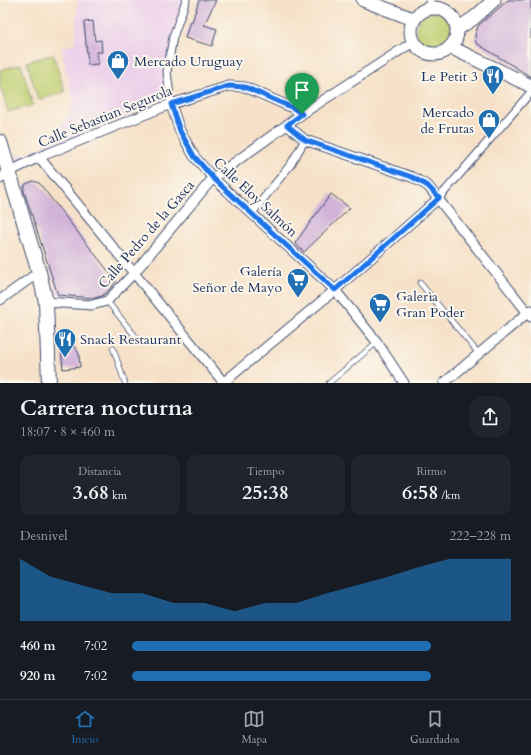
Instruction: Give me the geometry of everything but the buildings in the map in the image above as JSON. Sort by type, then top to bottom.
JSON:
[{"type":"main road","points":[[363,0],[413,19]]},
{"type":"main road","points":[[457,29],[474,18],[494,0]]},
{"type":"main road","points":[[430,4],[448,12],[455,20],[457,29],[457,36],[450,47],[440,53],[427,53],[422,51],[413,42],[410,35],[410,26],[413,19],[430,4]]},
{"type":"main road","points":[[450,47],[531,86]]},
{"type":"main road","points":[[0,142],[4,168],[39,272],[46,302],[49,383]]},
{"type":"street","name":"Calle Eloy Salmón","points":[[186,0],[179,16],[173,37],[167,72],[171,104],[183,137],[194,156],[213,178],[335,290],[377,342],[404,383]]},
{"type":"street","name":"Calle Pedro de la Gasca","points":[[46,302],[92,305],[107,301],[134,273],[213,178],[302,114],[413,42]]},
{"type":"street","name":"Calle Sebastian Segurola","points":[[4,168],[39,157],[171,104],[229,86],[245,87],[293,108],[302,114]]},
{"type":"street","points":[[39,157],[224,383],[335,290],[439,198],[531,92]]},
{"type":"street","points":[[287,125],[305,140],[412,177],[428,186],[530,313],[444,383]]},
{"type":"street","points":[[252,213],[291,164],[305,140]]},
{"type":"street","points":[[0,300],[39,272]]},
{"type":"lane","points":[[420,283],[479,354]]},
{"type":"lane","points":[[107,301],[136,337]]},
{"type":"lane","points":[[329,383],[377,342]]},
{"type":"lane","points":[[113,348],[125,383]]},
{"type":"shaded area","name":"Mercado Uruguay","points":[[78,0],[186,0],[173,41],[169,90],[163,101],[17,164],[15,156],[32,152],[42,147],[55,137],[70,114],[73,100],[61,48],[75,43]]},
{"type":"green space","points":[[434,12],[444,15],[449,20],[452,30],[449,40],[444,45],[434,48],[424,45],[419,40],[416,30],[419,20],[424,15]]},
{"type":"green space","points":[[53,54],[65,92],[38,100],[27,62]]},
{"type":"green space","points":[[21,64],[33,105],[8,112],[0,85],[0,70]]},
{"type":"place","name":"Mercado Uruguay","points":[[118,80]]},
{"type":"place","name":"Le Petit 3","points":[[493,96]]},
{"type":"place","name":"Mercado de Frutas","points":[[489,140]]},
{"type":"place","name":"Galería Señor de Mayo","points":[[298,298]]},
{"type":"place","name":"Galerìa Gran Poder","points":[[380,324]]},
{"type":"place","name":"Snack Restaurant","points":[[65,358]]},
{"type":"route","points":[[229,86],[238,86],[245,87],[293,108],[302,114],[287,125],[305,140],[412,177],[428,186],[439,198],[335,290],[213,178],[194,156],[180,131],[171,104],[217,89],[229,86]]}]
